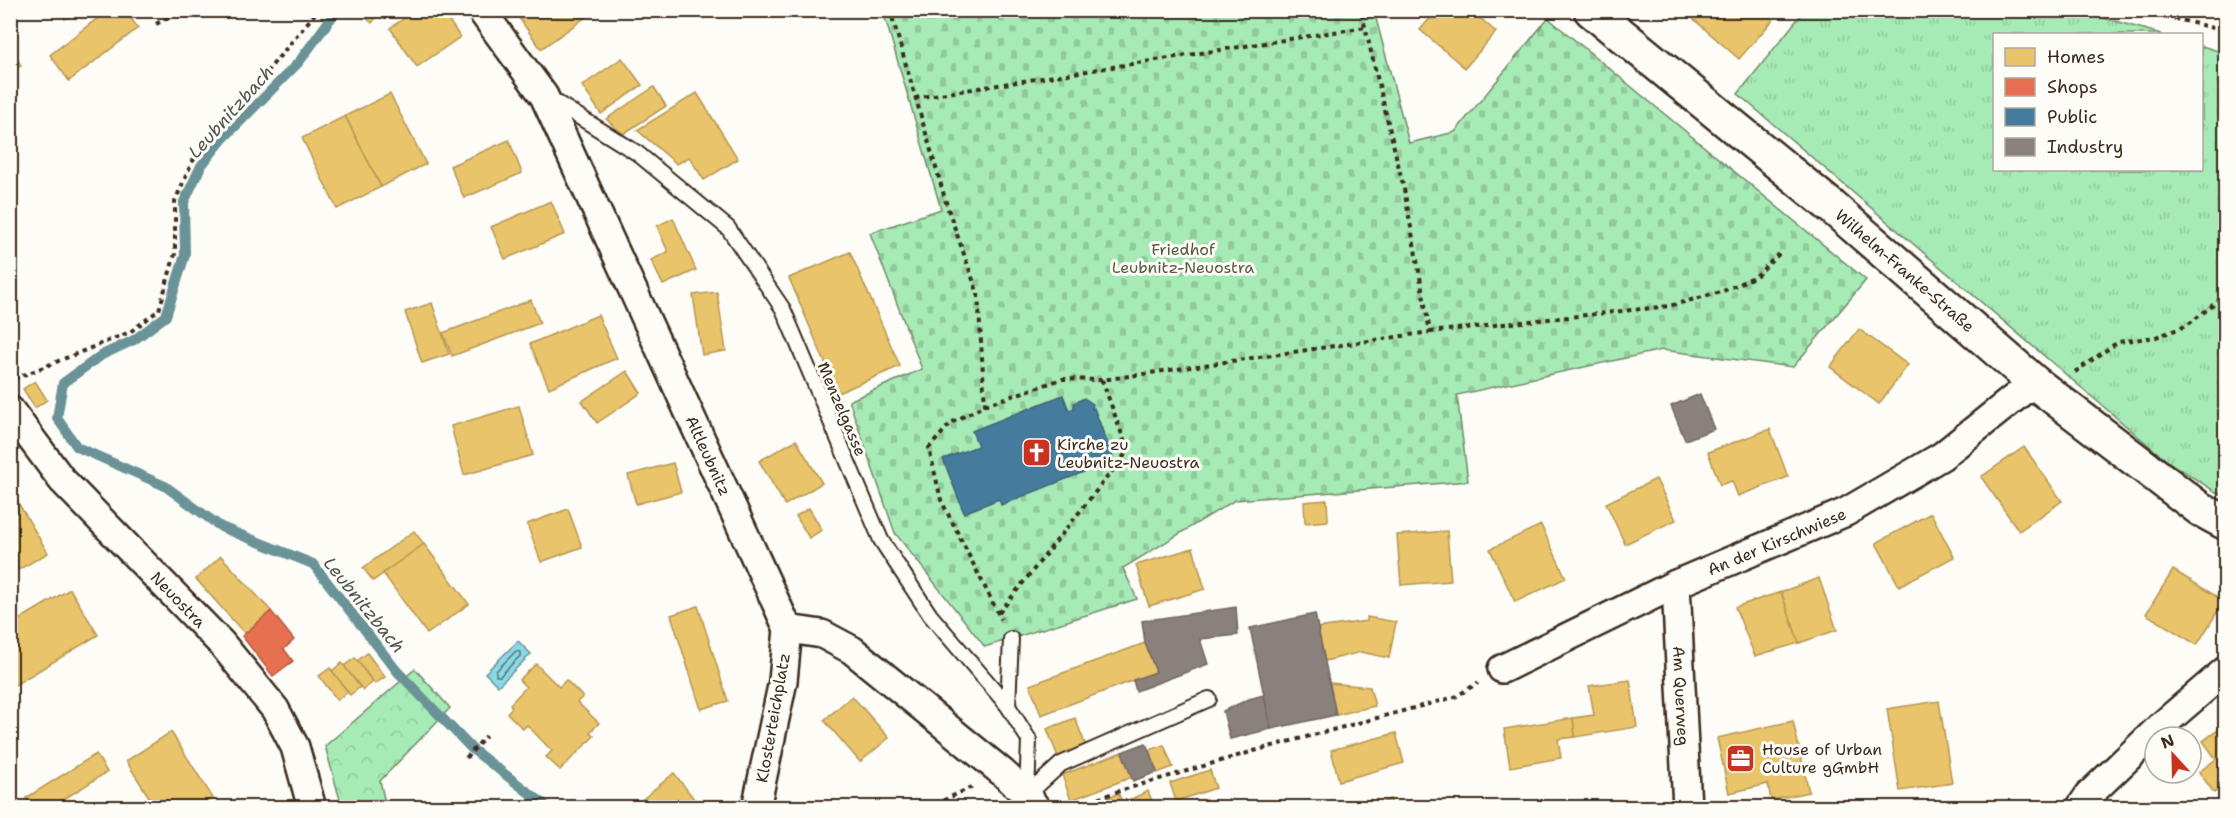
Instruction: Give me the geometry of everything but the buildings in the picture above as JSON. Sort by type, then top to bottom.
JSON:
[{"type":"street","name":"Altleubnitz","points":[[481,10],[544,96],[788,629]]},
{"type":"street","name":"Wilhelm-Franke-Straße","points":[[1591,10],[1832,207],[2039,386],[2200,508],[2226,523]]},
{"type":"street","name":"An der Kirschwiese","points":[[1502,669],[1676,584],[1846,512],[1942,456],[2039,386]]},
{"type":"street","name":"Neuostra","points":[[10,411],[62,480],[222,644],[275,709],[295,747],[312,807]]},
{"type":"street","name":"Am Querweg","points":[[1676,584],[1687,807]]},
{"type":"street","points":[[788,629],[822,633],[852,650],[1003,773],[1032,801]]},
{"type":"street","name":"Klosterteichplatz","points":[[756,807],[783,681],[788,629]]},
{"type":"street","points":[[2080,807],[2089,795],[2161,726],[2226,670]]},
{"type":"lane","name":"Menzelgasse","points":[[544,96],[637,153],[728,228],[783,309],[881,540],[930,615],[1008,706],[1029,740],[1032,801]]},
{"type":"lane","points":[[1008,706],[1011,639]]},
{"type":"lane","points":[[1032,801],[1061,764],[1209,699]]},
{"type":"path","points":[[156,24],[182,10]]},
{"type":"path","points":[[10,381],[130,332],[159,310],[175,254],[175,201],[192,162],[318,10]]},
{"type":"path","points":[[890,10],[948,209],[978,294],[984,405]]},
{"type":"path","points":[[1361,10],[1404,189],[1430,332]]},
{"type":"path","points":[[2139,10],[2226,31]]},
{"type":"path","points":[[2170,19],[2171,10]]},
{"type":"path","points":[[915,98],[1366,27]]},
{"type":"path","points":[[1011,639],[941,500],[930,448],[951,423],[984,405],[1062,379],[1102,380],[1430,332],[1669,306],[1721,292],[1756,276],[1781,252]]},
{"type":"path","points":[[2039,386],[2098,357],[2118,342],[2156,337],[2186,326],[2226,295]]},
{"type":"path","points":[[999,614],[1128,451],[1102,380]]},
{"type":"path","points":[[1073,807],[1254,751],[1455,697]]},
{"type":"path","points":[[466,758],[486,736]]},
{"type":"path","points":[[927,807],[1003,773]]},
{"type":"green space","name":"Friedhof Leubnitz-Neuostra","points":[[883,11],[1374,11],[1409,143],[1455,132],[1548,18],[1866,280],[1793,367],[1662,350],[1457,395],[1468,481],[1235,500],[1123,568],[1137,599],[985,647],[895,533],[849,401],[922,369],[870,233],[941,209]]},
{"type":"green space","points":[[1804,11],[2094,11],[2097,16],[2157,33],[1993,33],[1993,171],[2203,171],[2203,46],[2225,53],[2225,498],[2167,461],[1738,94]]},
{"type":"green space","points":[[415,669],[450,708],[380,781],[386,807],[342,807],[325,746]]},
{"type":"water","points":[[518,641],[531,654],[498,686],[485,673]]},
{"type":"waterway","name":"Leubnitzbach","points":[[337,10],[299,62],[222,140],[201,166],[184,202],[185,255],[166,316],[134,340],[102,355],[63,383],[57,418],[77,447],[165,486],[221,527],[313,564],[397,671],[472,749],[545,805]]},
{"type":"place","name":"Kirche zu Leubnitz-Neuostra","points":[[1036,453]]},
{"type":"place","name":"House of Urban Culture gGmbH","points":[[1741,758]]}]
